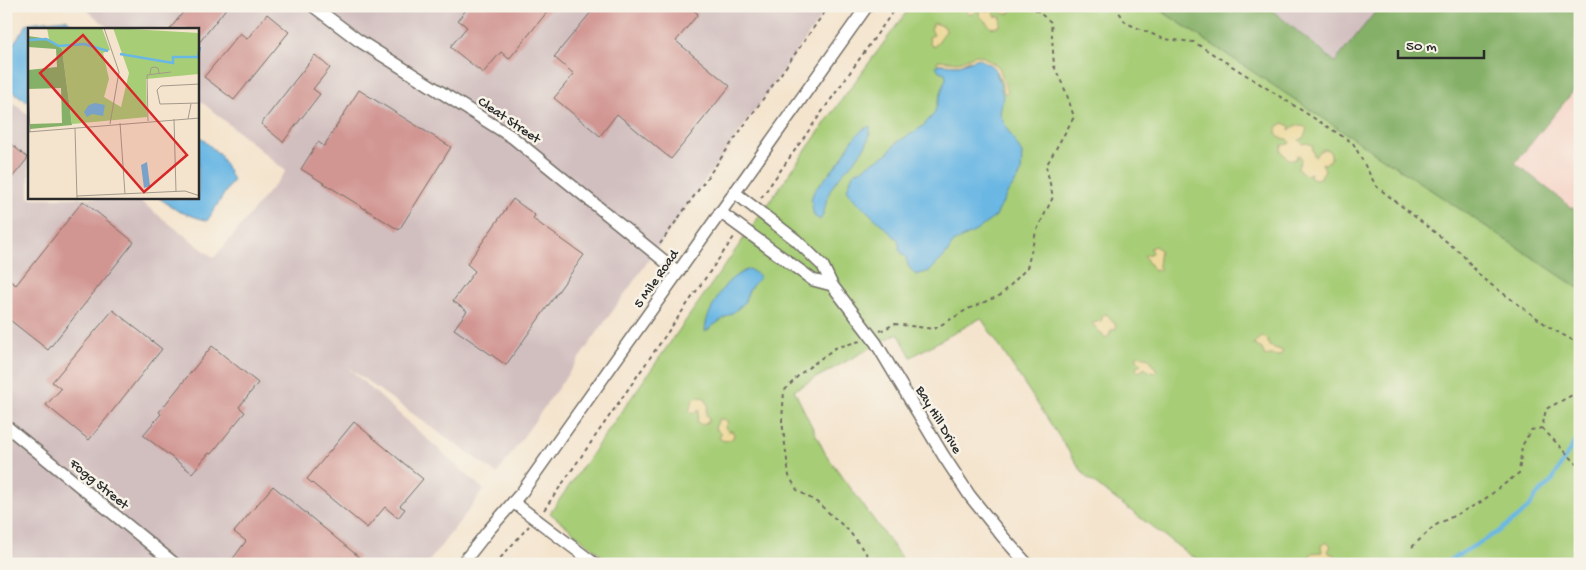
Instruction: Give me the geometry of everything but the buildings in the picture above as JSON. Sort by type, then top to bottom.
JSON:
[{"type":"street","name":"Cleat Street","points":[[312,6],[358,40],[512,137],[678,272]]},
{"type":"street","name":"5 Mile Road","points":[[462,564],[528,484],[867,6]]},
{"type":"street","name":"Bay Hill Drive","points":[[734,192],[796,240],[824,266],[832,285],[871,335],[943,455],[970,496],[1028,564]]},
{"type":"street","points":[[720,212],[813,280],[832,285]]},
{"type":"street","name":"Fogg Street","points":[[6,426],[175,564]]},
{"type":"street","points":[[513,502],[595,564]]},
{"type":"path","points":[[654,252],[829,6]]},
{"type":"path","points":[[755,208],[897,6]]},
{"type":"path","points":[[874,564],[849,531],[818,503],[797,490],[789,476],[782,420],[784,391],[800,374],[835,348],[863,340],[895,324],[934,329],[968,309],[1001,295],[1027,268],[1036,232],[1053,197],[1046,166],[1074,117],[1066,92],[1054,66],[1051,22],[1031,6]]},
{"type":"path","points":[[1115,6],[1126,23],[1164,39],[1194,42],[1353,143],[1376,186],[1461,253],[1482,278],[1552,329],[1580,344]]},
{"type":"path","points":[[495,564],[549,503],[741,227]]},
{"type":"path","points":[[1542,428],[1546,409],[1580,391]]},
{"type":"path","points":[[1542,428],[1580,467]]},
{"type":"path","points":[[1412,547],[1434,526],[1481,502],[1519,473],[1522,446],[1531,430],[1542,428]]},
{"type":"shaded area","points":[[82,6],[829,6],[497,474],[346,366],[484,490],[427,564],[6,564],[6,98],[28,114],[28,199],[137,199],[214,258],[286,171],[199,100],[199,28],[109,28]]},
{"type":"shaded area","points":[[1268,6],[1380,6],[1335,62]]},
{"type":"shaded area","points":[[1580,83],[1580,214],[1515,163]]},
{"type":"green space","points":[[911,6],[1154,6],[1580,289],[1580,564],[1212,564],[1191,556],[1085,476],[981,318],[911,357],[898,333],[794,390],[825,453],[906,564],[612,564],[550,513],[840,102]]},
{"type":"green space","points":[[1154,6],[1267,6],[1335,62],[1380,6],[1580,6],[1580,83],[1515,163],[1580,214],[1580,289]]},
{"type":"sand","points":[[966,6],[1012,6],[1012,10],[1009,14],[1006,14],[993,7],[983,8],[973,14],[969,14],[966,12]]},
{"type":"sand","points":[[983,9],[987,11],[993,9],[995,16],[1001,17],[1000,26],[992,28],[979,15]]},
{"type":"sand","points":[[934,23],[945,27],[946,31],[934,47],[930,44],[929,37],[934,35],[931,29]]},
{"type":"sand","points":[[976,55],[982,56],[999,67],[1008,93],[1004,93],[996,70],[969,60],[959,65],[937,64],[938,60],[958,62]]},
{"type":"sand","points":[[1284,123],[1290,126],[1289,130],[1296,125],[1307,129],[1303,139],[1299,140],[1303,144],[1312,145],[1314,156],[1324,149],[1328,150],[1331,154],[1331,159],[1325,164],[1322,163],[1325,170],[1320,178],[1310,177],[1311,173],[1306,175],[1300,171],[1298,167],[1301,161],[1300,156],[1297,155],[1296,159],[1291,160],[1281,151],[1282,145],[1290,143],[1288,139],[1280,137],[1276,132],[1278,126]]},
{"type":"sand","points":[[1155,246],[1160,250],[1158,266],[1161,269],[1154,271],[1144,256],[1152,253],[1150,248]]},
{"type":"sand","points":[[1107,314],[1116,325],[1116,329],[1111,330],[1109,336],[1105,338],[1092,323],[1101,321],[1103,315]]},
{"type":"sand","points":[[1262,336],[1267,339],[1269,346],[1283,351],[1280,356],[1265,356],[1262,349],[1253,344]]},
{"type":"sand","points":[[1137,355],[1149,358],[1157,371],[1155,373],[1145,368],[1139,372],[1136,369],[1141,364],[1137,359]]},
{"type":"sand","points":[[697,397],[705,398],[708,405],[706,414],[709,420],[702,425],[697,422],[699,410],[693,414],[689,410],[692,401]]},
{"type":"sand","points":[[719,419],[724,419],[728,422],[725,427],[728,431],[732,431],[734,435],[732,439],[724,441],[719,438],[721,434],[715,428]]},
{"type":"sand","points":[[1327,542],[1331,546],[1328,551],[1330,554],[1334,554],[1338,559],[1341,557],[1346,564],[1320,564],[1318,561],[1310,561],[1309,558],[1312,553],[1322,552],[1321,545]]},
{"type":"water","points":[[66,19],[76,28],[28,28],[28,102],[7,87],[6,54],[28,23]]},
{"type":"water","points":[[978,58],[996,70],[1003,96],[1000,114],[1022,153],[1021,174],[1007,194],[996,216],[976,231],[954,242],[945,256],[930,271],[916,275],[908,266],[906,258],[899,250],[899,241],[852,197],[847,189],[853,174],[887,154],[896,143],[922,127],[934,114],[946,78],[945,73],[939,71],[936,66],[939,64],[959,65]]},
{"type":"water","points":[[870,126],[870,135],[866,144],[835,183],[828,195],[820,220],[814,216],[812,207],[811,199],[814,191],[840,161],[853,139],[863,129]]},
{"type":"water","points":[[199,136],[220,155],[233,180],[207,221],[178,211],[160,199],[199,199]]},
{"type":"water","points":[[749,269],[760,276],[750,289],[744,302],[737,310],[705,332],[708,316],[721,291],[733,278]]},
{"type":"waterway","points":[[1443,564],[1498,532],[1529,507],[1536,496],[1552,481],[1572,446],[1580,437]]}]
